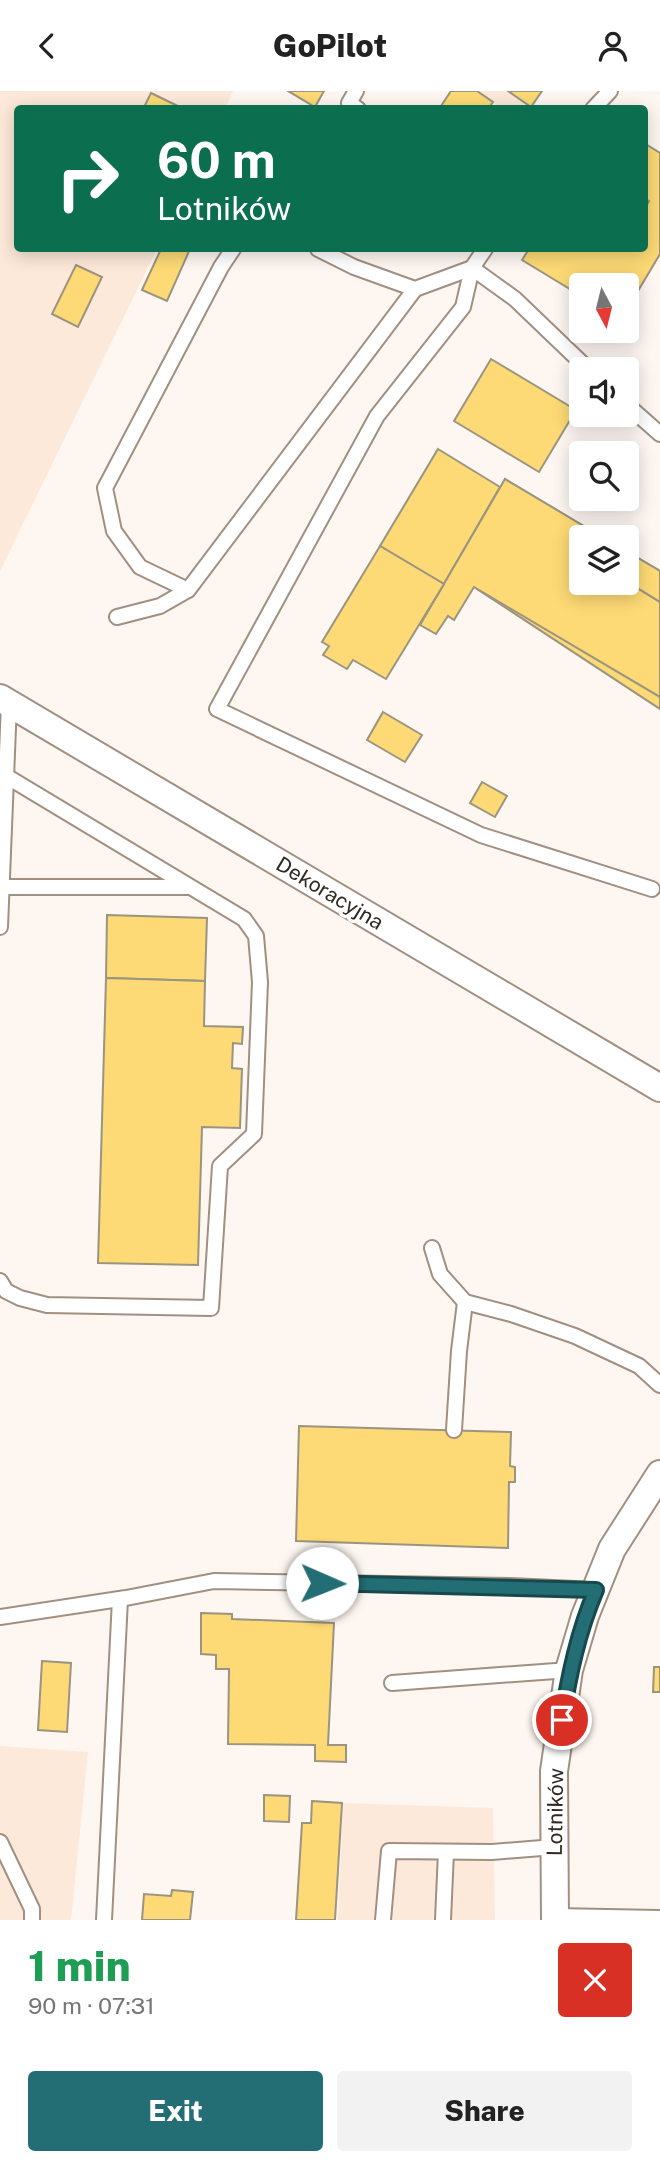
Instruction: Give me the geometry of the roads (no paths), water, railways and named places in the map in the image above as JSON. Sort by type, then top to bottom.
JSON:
[{"type":"street","name":"Dekoracyjna","points":[[4,700],[660,1089]]},
{"type":"street","name":"Lotników","points":[[555,1918],[554,1770],[569,1670],[585,1616],[612,1549],[660,1474]]},
{"type":"lane","points":[[597,105],[610,91]]},
{"type":"lane","points":[[188,590],[140,567],[114,530],[105,488],[231,252]]},
{"type":"lane","points":[[324,252],[354,267],[415,289]]},
{"type":"lane","points":[[483,252],[472,268],[463,307],[377,416],[217,709],[481,835],[652,889]]},
{"type":"lane","points":[[117,617],[160,606],[188,590],[415,289],[472,268]]},
{"type":"lane","points":[[472,268],[515,299],[575,357]]},
{"type":"lane","points":[[639,415],[660,434]]},
{"type":"lane","points":[[0,927],[6,776],[4,700]]},
{"type":"lane","points":[[0,1281],[6,1291],[20,1298],[47,1305],[211,1308],[220,1165],[254,1134],[260,982],[256,936],[244,919],[6,776]]},
{"type":"lane","points":[[2,887],[191,887]]},
{"type":"lane","points":[[432,1248],[440,1274],[465,1302],[511,1314],[575,1336],[639,1366],[660,1385]]},
{"type":"lane","points":[[454,1430],[465,1302]]},
{"type":"lane","points":[[0,1617],[120,1599],[214,1580],[596,1590]]},
{"type":"lane","points":[[104,1920],[120,1599]]},
{"type":"lane","points":[[393,1683],[569,1670]]},
{"type":"lane","points":[[0,1842],[32,1909],[32,1920]]},
{"type":"lane","points":[[383,1920],[389,1851],[492,1852],[554,1847]]},
{"type":"lane","points":[[443,1920],[446,1852]]},
{"type":"lane","points":[[555,1918],[660,1918]]}]
